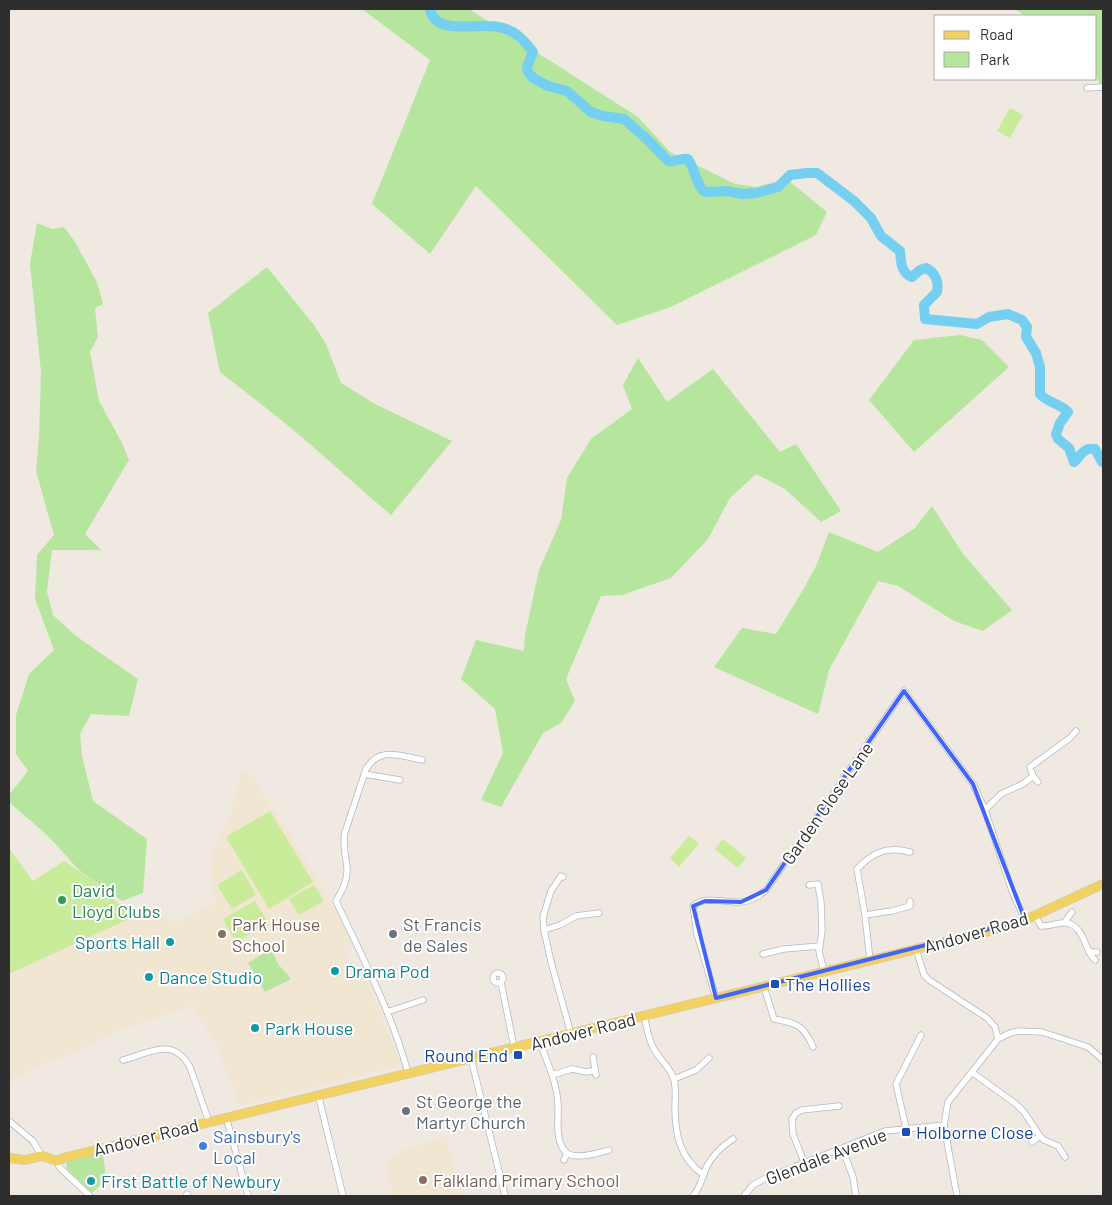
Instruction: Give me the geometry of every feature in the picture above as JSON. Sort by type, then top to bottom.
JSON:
[{"type":"main road","name":"Andover Road","points":[[58,1161],[62,1158],[318,1094],[514,1048],[1002,928],[1103,884]]},
{"type":"main road","points":[[9,1158],[25,1160],[42,1156],[58,1161]]},
{"type":"street","points":[[1087,88],[1103,87]]},
{"type":"street","name":"Garden Close Lane","points":[[716,998],[697,934],[693,906],[706,901],[741,902],[766,890],[904,691],[973,784],[985,810],[1012,891],[1024,920]]},
{"type":"street","points":[[1038,782],[1033,776],[1030,766],[1070,738],[1076,731]]},
{"type":"street","points":[[408,1073],[387,1012],[336,901],[347,874],[343,842],[345,832],[364,774],[371,761],[386,754],[422,760]]},
{"type":"street","points":[[364,774],[400,780]]},
{"type":"street","points":[[985,810],[1001,794],[1023,784],[1033,776]]},
{"type":"street","points":[[870,960],[857,870],[867,858],[877,853],[899,849],[910,852]]},
{"type":"street","points":[[563,877],[561,876],[551,891],[543,916],[544,930],[558,991],[571,1034]]},
{"type":"street","points":[[809,885],[818,884],[822,902],[820,946],[824,972]]},
{"type":"street","points":[[865,915],[902,909],[910,906],[910,900]]},
{"type":"street","points":[[1064,922],[1072,912]]},
{"type":"street","points":[[544,930],[560,925],[576,916],[598,913]]},
{"type":"street","points":[[1034,915],[1041,926],[1064,922],[1077,928],[1088,952],[1095,960]]},
{"type":"street","points":[[763,954],[784,949],[820,946]]},
{"type":"street","points":[[916,949],[924,975],[987,1018],[995,1027],[998,1040]]},
{"type":"street","points":[[1088,952],[1097,952]]},
{"type":"street","points":[[501,982],[514,1048]]},
{"type":"street","points":[[764,986],[773,1022],[800,1025],[813,1046]]},
{"type":"street","points":[[387,1012],[423,1000]]},
{"type":"street","points":[[644,1016],[654,1050],[672,1073],[674,1079],[676,1122],[681,1149],[686,1158],[704,1175]]},
{"type":"street","points":[[957,1196],[944,1125],[948,1102],[998,1040],[1010,1033],[1019,1031],[1042,1032],[1088,1047],[1103,1060]]},
{"type":"street","points":[[906,1128],[896,1084],[921,1035]]},
{"type":"street","points":[[539,1041],[552,1075],[558,1104],[561,1143],[567,1153],[584,1156],[609,1150]]},
{"type":"street","points":[[123,1060],[163,1048],[177,1050],[187,1060],[209,1122]]},
{"type":"street","points":[[552,1075],[572,1070],[596,1072],[594,1057]]},
{"type":"street","points":[[471,1058],[505,1196]]},
{"type":"street","points":[[674,1079],[696,1070],[709,1058]]},
{"type":"street","points":[[973,1073],[1016,1104],[1024,1112],[1040,1136],[1044,1140],[1058,1146],[1065,1157]]},
{"type":"street","points":[[318,1094],[343,1196]]},
{"type":"street","points":[[804,1162],[793,1134],[792,1119],[796,1113],[802,1110],[835,1109]]},
{"type":"street","points":[[226,1118],[248,1196]]},
{"type":"street","points":[[9,1121],[31,1139],[42,1156]]},
{"type":"street","name":"Glendale Avenue","points":[[744,1196],[757,1182],[885,1131],[944,1125]]},
{"type":"street","points":[[1032,1142],[1040,1136]]},
{"type":"street","points":[[694,1196],[700,1188],[708,1164],[716,1153],[732,1139]]},
{"type":"street","points":[[842,1148],[853,1177],[856,1196]]},
{"type":"street","points":[[564,1160],[567,1153]]},
{"type":"street","points":[[58,1161],[60,1167],[90,1196]]},
{"type":"highlighted area","points":[[904,691],[973,784],[1025,920],[716,998],[693,906],[705,901],[741,902],[766,890]]},
{"type":"shaded area","name":"Park House School","points":[[241,771],[253,778],[322,885],[353,944],[344,947],[352,969],[361,966],[402,1066],[239,1106],[216,1044],[192,1006],[111,1033],[88,1046],[9,1082],[9,974],[153,906],[175,924],[216,902],[211,882],[211,858],[232,809]]},
{"type":"shaded area","name":"Falkland Primary School","points":[[446,1136],[461,1196],[393,1196],[385,1164],[399,1152]]},
{"type":"green space","points":[[362,9],[469,9],[638,117],[670,152],[735,184],[757,187],[778,181],[789,181],[827,212],[816,235],[671,307],[617,325],[476,186],[430,254],[372,204],[430,60]]},
{"type":"green space","points":[[1015,9],[1103,9],[1103,91],[1097,78],[1097,15],[1024,15]]},
{"type":"green space","points":[[1010,108],[1023,115],[1010,138],[997,131]]},
{"type":"green space","points":[[37,223],[52,229],[64,227],[75,242],[97,282],[103,304],[95,308],[98,337],[90,352],[99,401],[129,460],[85,534],[101,550],[52,550],[47,592],[53,615],[76,636],[138,679],[129,716],[91,714],[80,734],[82,756],[93,801],[147,839],[143,893],[122,901],[79,870],[48,836],[9,802],[9,795],[28,771],[16,754],[16,715],[29,674],[54,650],[35,599],[37,555],[54,535],[36,471],[41,372],[30,264]]},
{"type":"green space","points":[[267,267],[314,325],[326,344],[341,383],[375,404],[452,441],[391,515],[301,436],[220,372],[208,313]]},
{"type":"green space","points":[[960,335],[982,340],[1009,367],[914,452],[869,400],[914,340]]},
{"type":"green space","points":[[638,358],[667,402],[713,369],[780,452],[796,444],[841,511],[821,522],[785,489],[756,474],[730,498],[708,539],[671,578],[622,595],[601,596],[566,679],[575,701],[561,723],[543,733],[501,807],[481,800],[503,753],[495,709],[461,679],[476,640],[524,651],[525,635],[539,570],[561,520],[567,478],[591,439],[632,409],[623,385]]},
{"type":"green space","points":[[932,506],[963,554],[1012,610],[983,631],[954,621],[898,586],[878,581],[829,670],[818,714],[714,667],[742,628],[776,634],[816,566],[829,532],[878,552],[915,528]]},
{"type":"green space","points":[[270,811],[313,882],[269,909],[226,837]]},
{"type":"green space","points":[[689,836],[699,844],[679,867],[670,858]]},
{"type":"green space","points":[[723,839],[746,858],[738,868],[715,849]]},
{"type":"green space","name":"David Lloyd Clubs","points":[[9,848],[33,881],[64,861],[95,882],[133,917],[9,974]]},
{"type":"green space","points":[[242,870],[256,895],[232,909],[217,885]]},
{"type":"green space","points":[[314,885],[324,901],[299,915],[289,899]]},
{"type":"green space","points":[[255,901],[269,924],[236,942],[223,919]]},
{"type":"green space","points":[[271,949],[278,964],[291,979],[265,992],[248,963]]},
{"type":"green space","points":[[102,1153],[105,1165],[103,1180],[92,1193],[67,1169],[66,1162]]},
{"type":"waterway","points":[[430,9],[434,18],[440,23],[449,26],[490,26],[505,28],[514,33],[533,52],[527,67],[528,72],[533,78],[548,86],[567,91],[591,112],[624,119],[668,161],[688,159],[705,192],[756,193],[778,187],[790,175],[817,173],[854,201],[871,218],[881,236],[900,251],[902,267],[908,275],[912,277],[920,270],[926,268],[934,275],[938,285],[937,292],[924,305],[925,319],[977,324],[989,317],[1008,314],[1022,320],[1027,327],[1026,337],[1036,353],[1040,367],[1040,394],[1068,412],[1060,423],[1056,434],[1058,439],[1069,448],[1074,462],[1088,449],[1095,449],[1103,462]]},
{"type":"place","name":"David Lloyd Clubs","points":[[62,900]]},
{"type":"place","name":"Park House School","points":[[222,934]]},
{"type":"place","name":"St Francis de Sales","points":[[393,934]]},
{"type":"place","name":"Sports Hall","points":[[170,942]]},
{"type":"place","name":"Drama Pod","points":[[335,971]]},
{"type":"place","name":"Dance Studio","points":[[149,977]]},
{"type":"place","name":"The Hollies","points":[[775,984]]},
{"type":"place","name":"Park House","points":[[255,1028]]},
{"type":"place","name":"Round End","points":[[518,1055]]},
{"type":"place","name":"St George the Martyr Church","points":[[406,1111]]},
{"type":"place","name":"Holborne Close","points":[[906,1132]]},
{"type":"place","name":"Sainsbury's Local","points":[[203,1146]]},
{"type":"place","name":"Falkland Primary School","points":[[423,1180]]},
{"type":"place","name":"First Battle of Newbury","points":[[91,1181]]}]
